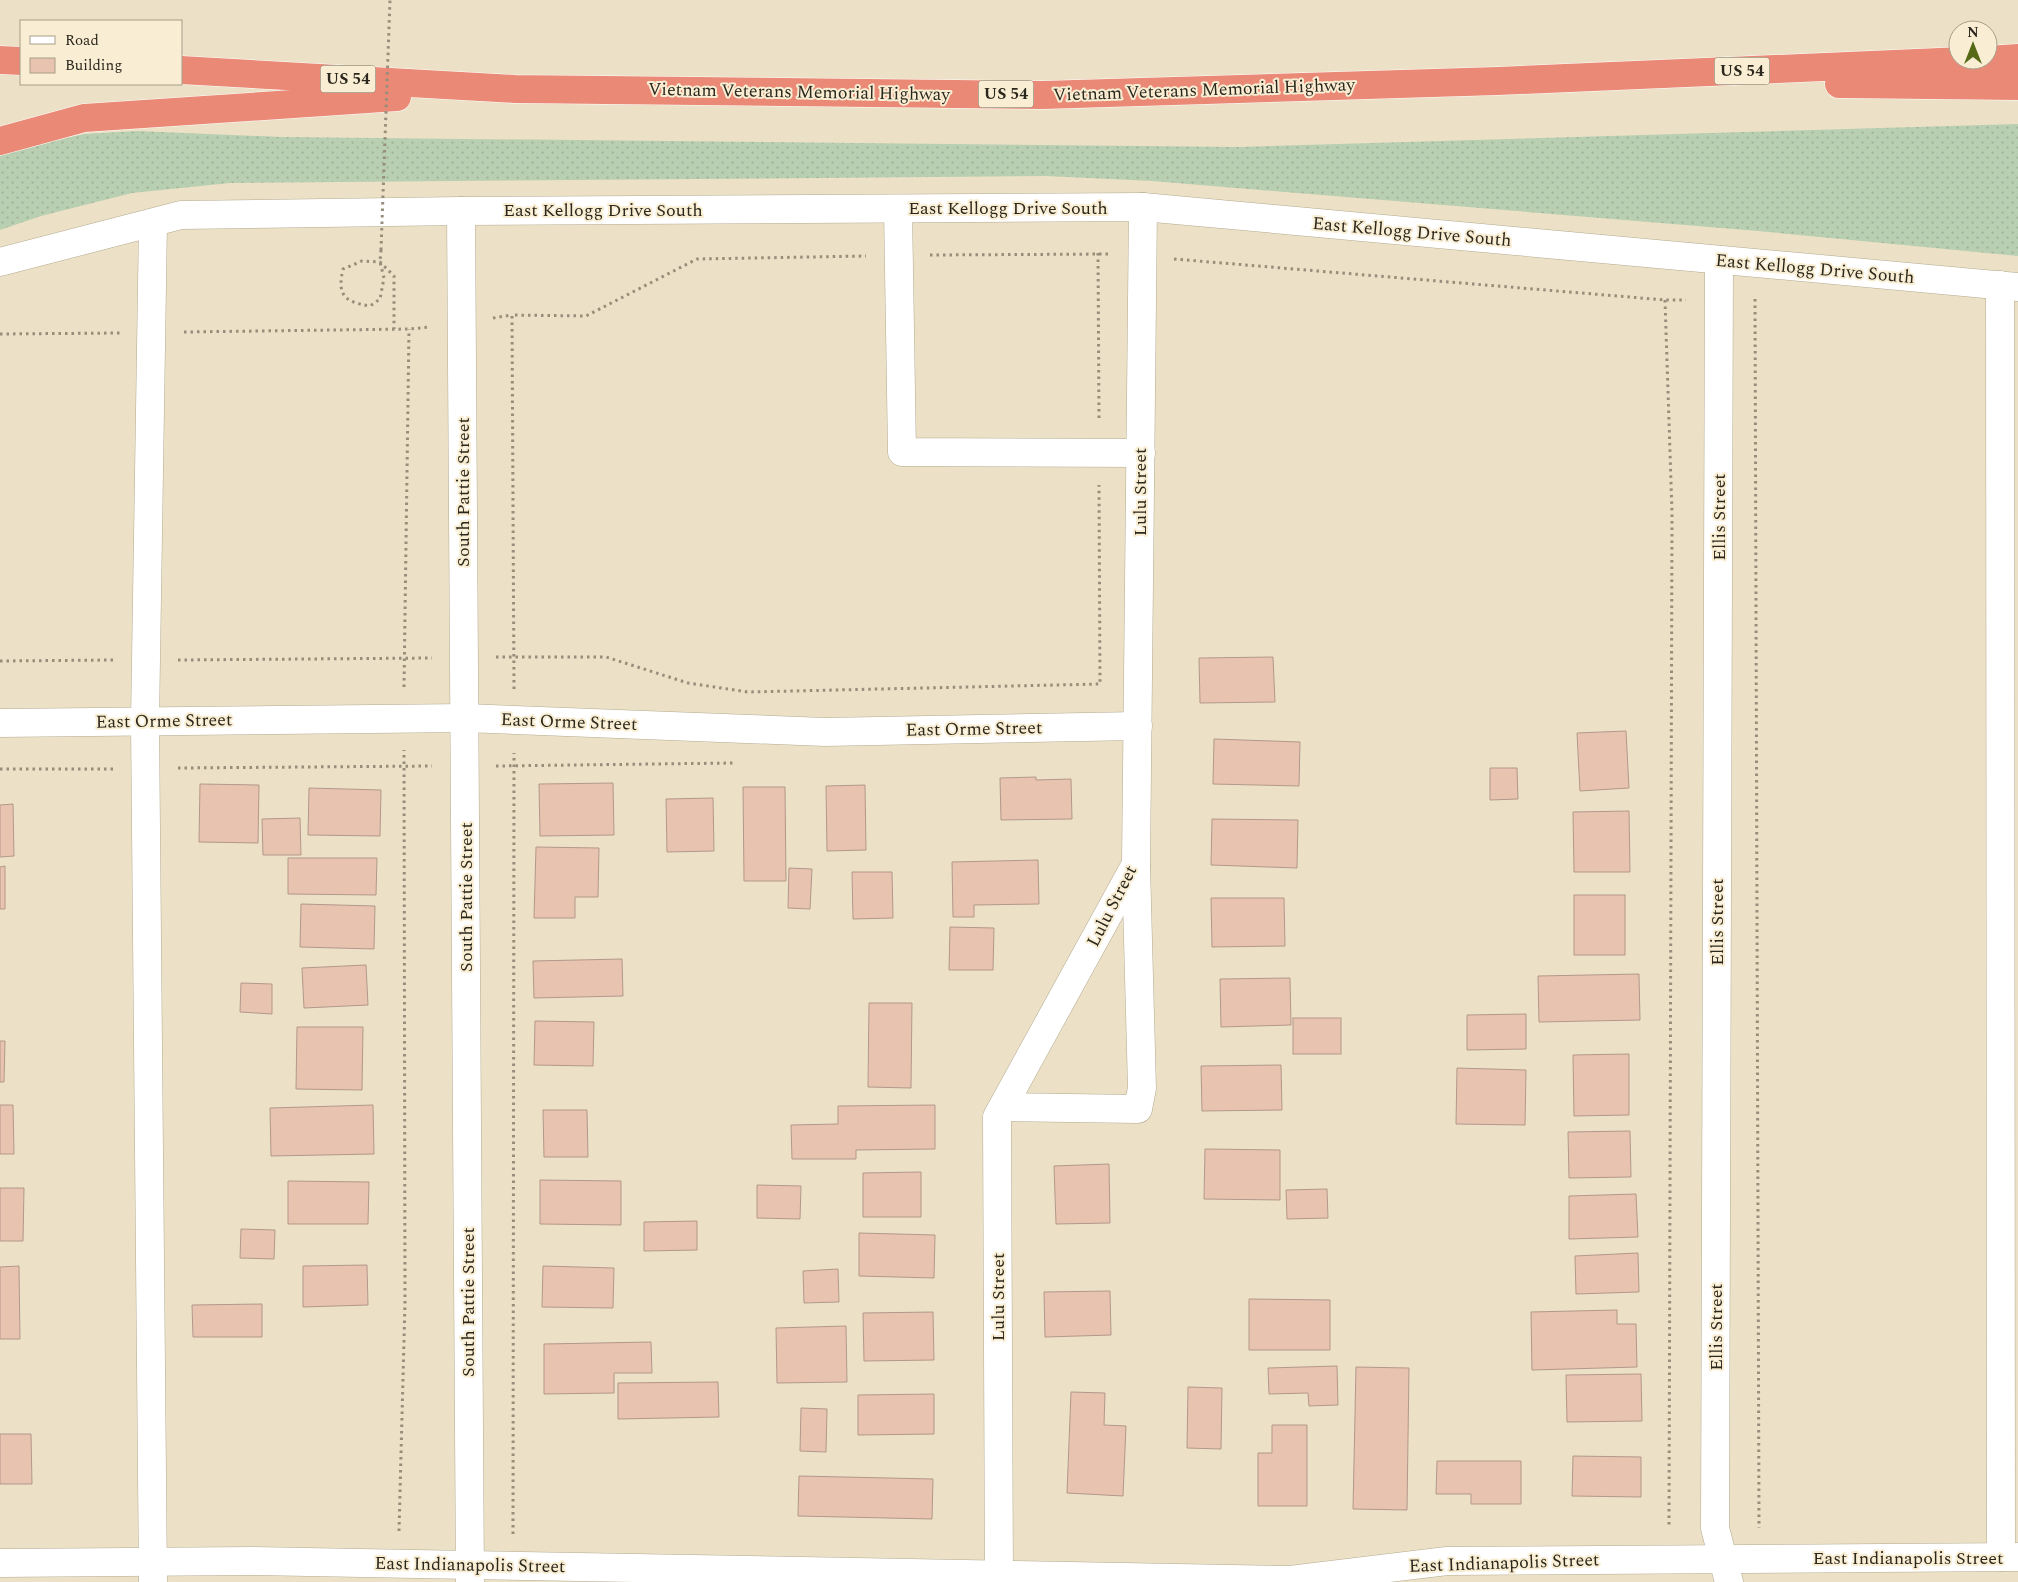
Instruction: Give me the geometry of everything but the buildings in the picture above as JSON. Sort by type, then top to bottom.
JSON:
[{"type":"highway","name":"Vietnam Veterans Memorial Highway","points":[[1998,59],[2018,58]]},
{"type":"highway","points":[[0,60],[20,61]]},
{"type":"highway","name":"Vietnam Veterans Memorial Highway","points":[[182,70],[515,89],[1043,95],[1498,81],[1948,62]]},
{"type":"highway","points":[[1498,81],[2018,86]]},
{"type":"highway","points":[[0,141],[84,118],[515,89]]},
{"type":"street","name":"East Kellogg Drive South","points":[[0,262],[181,215],[461,211],[1143,207],[2009,286]]},
{"type":"street","name":"Lulu Street","points":[[999,1578],[997,1117],[1136,864],[1143,207]]},
{"type":"street","points":[[898,209],[902,452],[1141,453]]},
{"type":"street","name":"South Pattie Street","points":[[461,211],[470,1574]]},
{"type":"street","points":[[153,223],[145,722],[153,1572]]},
{"type":"street","name":"Ellis Street","points":[[1719,260],[1716,1528],[1726,1570]]},
{"type":"street","points":[[2009,286],[2010,1557]]},
{"type":"street","name":"East Orme Street","points":[[0,724],[464,718],[825,732],[1138,726]]},
{"type":"street","points":[[1003,1108],[1138,1109],[1142,1088],[1136,864]]},
{"type":"street","name":"East Indianapolis Street","points":[[0,1563],[153,1572],[252,1561],[398,1564],[470,1574],[512,1566],[999,1578],[1290,1580],[1668,1558],[1726,1570],[1759,1558],[2010,1557]]},
{"type":"path","points":[[390,0],[380,262],[384,278],[380,299],[370,306],[352,303],[342,293],[340,283],[343,268],[362,261],[380,262],[394,276],[394,329]]},
{"type":"path","points":[[1098,252],[1100,726]]},
{"type":"path","points":[[0,334],[409,329],[512,315],[586,316],[696,259],[1098,252],[1665,300],[1755,299],[1759,1558]]},
{"type":"path","points":[[1665,300],[1672,512],[1672,994],[1668,1558]]},
{"type":"path","points":[[512,315],[514,719],[512,1566]]},
{"type":"path","points":[[398,1564],[405,1302],[404,718],[409,329]]},
{"type":"path","points":[[0,661],[606,657],[688,683],[748,692],[1100,684]]},
{"type":"path","points":[[0,770],[743,763]]},
{"type":"green space","points":[[2018,124],[2018,256],[1758,231],[1152,181],[1046,176],[230,183],[132,193],[41,216],[0,230],[0,153],[84,134],[137,131],[282,137],[1239,147]]}]
